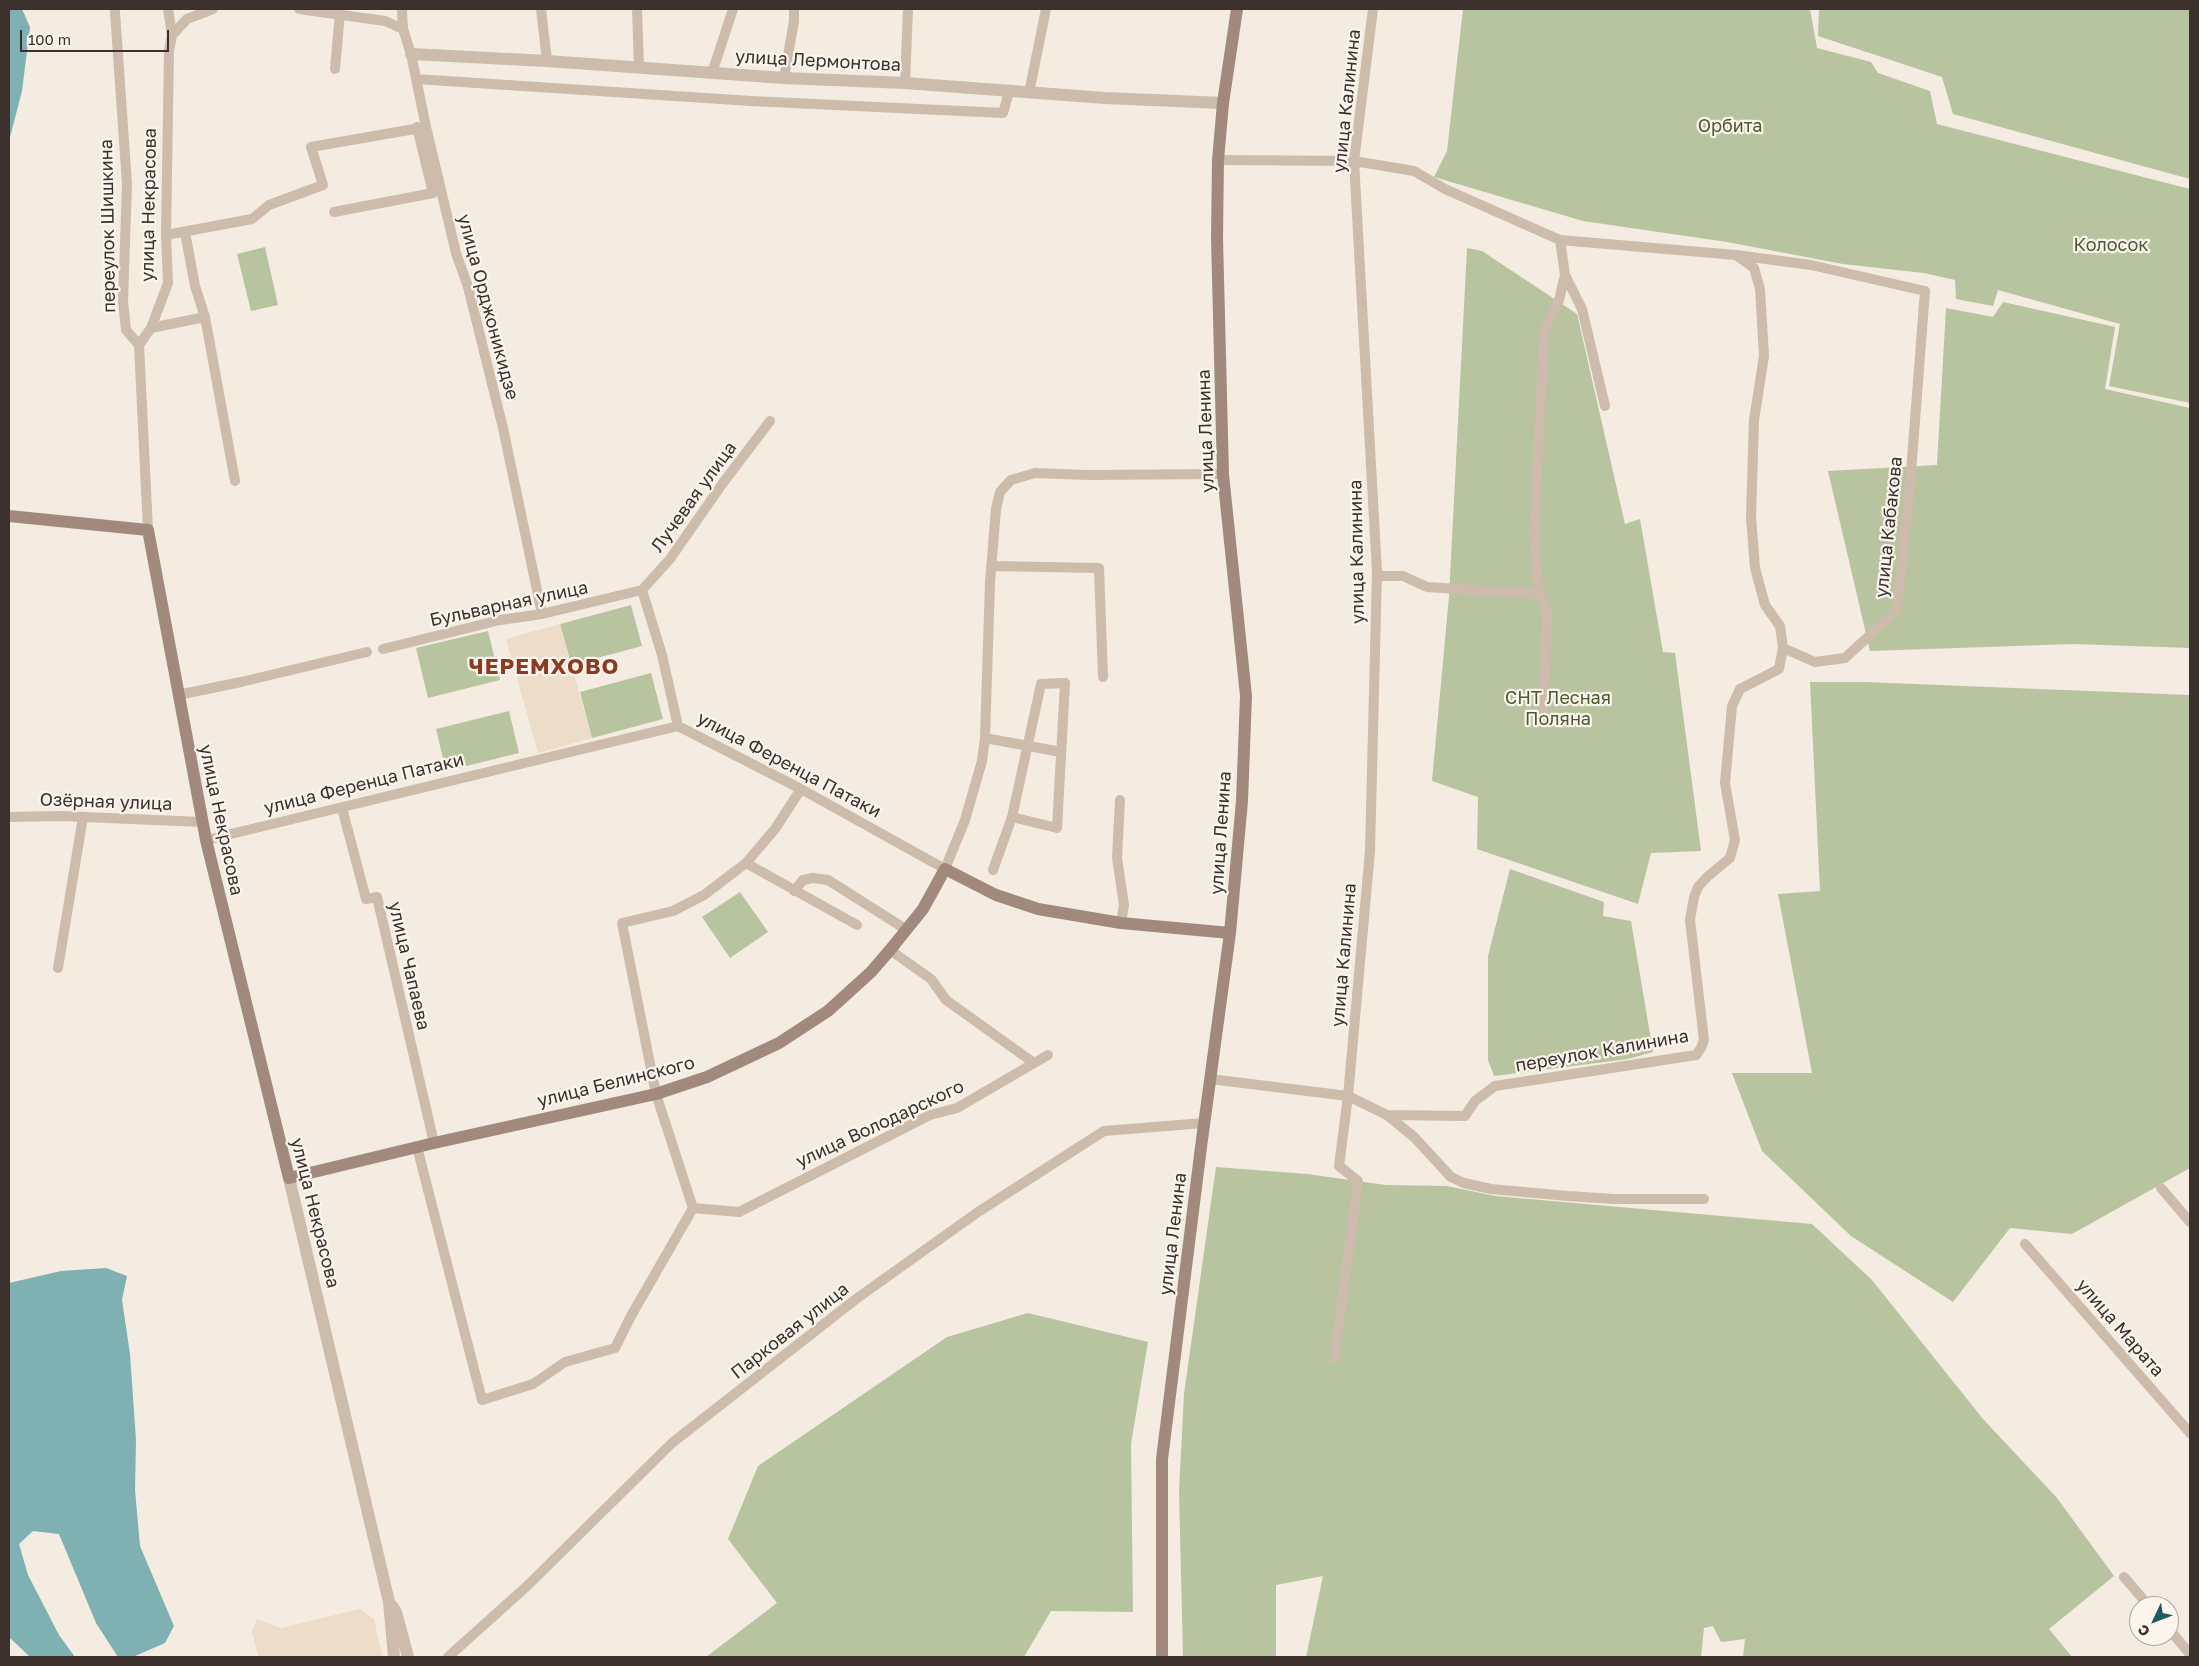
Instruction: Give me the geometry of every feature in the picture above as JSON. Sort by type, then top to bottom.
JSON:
[{"type":"main road","name":"улица Ленина","points":[[1162,1657],[1162,1459],[1204,1123],[1230,934],[1238,855],[1246,696],[1223,474],[1217,238],[1218,160],[1223,103],[1237,9]]},
{"type":"main road","points":[[9,516],[148,530]]},
{"type":"main road","name":"улица Некрасова","points":[[148,530],[202,822],[289,1178]]},
{"type":"main road","name":"улица Ференца Патаки","points":[[945,869],[996,894],[1038,909],[1121,923],[1230,934]]},
{"type":"main road","name":"улица Белинского","points":[[289,1178],[434,1143],[656,1094],[707,1077],[796,1032],[828,1011],[872,972],[923,909],[945,869]]},
{"type":"street","name":"улица Некрасова","points":[[148,530],[140,345],[151,328],[168,284],[166,235],[169,51],[172,35],[168,9]]},
{"type":"street","points":[[172,35],[187,19],[210,9]]},
{"type":"street","points":[[299,9],[340,13],[385,21],[403,29]]},
{"type":"street","name":"улица Орджоникидзе","points":[[402,9],[403,29],[411,54],[416,80],[421,127],[468,287],[503,428],[542,614]]},
{"type":"street","points":[[541,9],[547,60]]},
{"type":"street","points":[[637,9],[639,67]]},
{"type":"street","points":[[712,73],[733,9]]},
{"type":"street","points":[[784,78],[794,21],[794,9]]},
{"type":"street","points":[[905,83],[908,9]]},
{"type":"street","points":[[1029,93],[1046,9]]},
{"type":"street","name":"улица Калинина","points":[[1334,1359],[1358,1181],[1339,1166],[1348,1096],[1370,851],[1377,576],[1354,161],[1373,9]]},
{"type":"street","name":"переулок Шишкина","points":[[115,12],[127,184],[123,301],[126,330],[140,345]]},
{"type":"street","points":[[335,69],[340,13]]},
{"type":"street","name":"улица Лермонтова","points":[[411,54],[547,60],[784,78],[905,83],[1009,92],[1223,103]]},
{"type":"street","points":[[416,80],[769,102],[1003,113],[1009,92]]},
{"type":"street","points":[[166,235],[252,220],[269,205],[324,185],[311,147],[421,127],[433,193],[334,212]]},
{"type":"street","points":[[1218,160],[1354,161],[1414,171],[1445,189],[1560,240],[1736,255],[1754,268],[1760,289],[1764,356],[1754,420],[1751,517],[1755,568],[1765,605],[1780,626],[1783,648]]},
{"type":"street","points":[[186,232],[195,286],[205,317],[235,481]]},
{"type":"street","points":[[1560,240],[1565,275],[1582,309],[1606,406]]},
{"type":"street","name":"улица Кабакова","points":[[1736,255],[1811,265],[1925,291],[1897,610],[1845,658],[1815,662],[1783,648]]},
{"type":"street","points":[[1544,708],[1547,611],[1539,594],[1534,535],[1544,331],[1560,300],[1565,275]]},
{"type":"street","points":[[151,328],[205,317]]},
{"type":"street","name":"Лучевая улица","points":[[642,590],[670,559],[723,483],[770,421]]},
{"type":"street","name":"улица Белинского","points":[[945,869],[965,820],[982,761],[986,738],[991,566],[996,509],[1000,492],[1011,480],[1036,473],[1088,475],[1223,474]]},
{"type":"street","points":[[991,566],[1100,568],[1103,677]]},
{"type":"street","points":[[1377,576],[1403,576],[1427,587],[1539,594]]},
{"type":"street","points":[[642,590],[662,655],[678,726]]},
{"type":"street","name":"Бульварная улица","points":[[383,649],[500,620],[542,614],[642,590]]},
{"type":"street","name":"переулок Калинина","points":[[1387,1115],[1465,1116],[1475,1102],[1495,1086],[1696,1054],[1704,1040],[1690,920],[1694,897],[1698,887],[1730,858],[1735,840],[1725,783],[1732,706],[1740,689],[1779,669],[1783,648]]},
{"type":"street","points":[[178,695],[367,652]]},
{"type":"street","points":[[993,870],[1012,816],[1041,684],[1065,683],[1057,828],[1012,816]]},
{"type":"street","name":"улица Ференца Патаки","points":[[206,840],[678,726],[801,789],[945,869]]},
{"type":"street","points":[[986,738],[1061,752]]},
{"type":"street","points":[[417,1147],[482,1400],[534,1384],[565,1362],[615,1348],[631,1316],[693,1208],[656,1094],[622,924],[673,911],[704,895],[746,863],[775,829],[801,789]]},
{"type":"street","points":[[1120,800],[1116,858],[1124,905],[1121,923]]},
{"type":"street","name":"улица Чапаева","points":[[342,808],[366,899],[377,897],[434,1143]]},
{"type":"street","name":"Озёрная улица","points":[[9,817],[83,817],[202,822]]},
{"type":"street","points":[[58,968],[83,817]]},
{"type":"street","points":[[746,863],[857,925]]},
{"type":"street","points":[[794,891],[803,880],[813,878],[828,880],[906,930]]},
{"type":"street","points":[[890,950],[931,979],[946,1000],[1034,1063]]},
{"type":"street","name":"улица Володарского","points":[[693,1208],[738,1212],[930,1115],[957,1108],[1048,1055]]},
{"type":"street","points":[[1210,1079],[1348,1096],[1387,1115],[1414,1137],[1450,1177],[1464,1183],[1491,1189],[1568,1196],[1613,1199],[1704,1199]]},
{"type":"street","name":"Парковая улица","points":[[448,1657],[526,1587],[672,1443],[856,1300],[978,1212],[1104,1131],[1204,1123]]},
{"type":"street","name":"улица Некрасова","points":[[289,1178],[389,1602],[394,1657]]},
{"type":"street","points":[[2161,1188],[2190,1222]]},
{"type":"street","name":"улица Марата","points":[[2025,1244],[2190,1433]]},
{"type":"street","points":[[2124,1577],[2140,1596]]},
{"type":"street","name":"улица Некрасова","points":[[389,1602],[396,1612],[408,1657]]},
{"type":"street","points":[[2179,1641],[2190,1654]]},
{"type":"green space","name":"Орбита","points":[[1463,9],[1810,9],[1817,48],[1871,62],[1878,73],[1930,91],[1937,124],[2190,189],[2190,403],[2109,386],[2120,324],[1998,290],[1993,306],[1956,299],[1955,280],[1924,273],[1843,264],[1727,242],[1583,221],[1434,177],[1447,151]]},
{"type":"green space","points":[[1819,9],[2190,9],[2190,179],[1953,114],[1942,77],[1818,36]]},
{"type":"green space","points":[[265,247],[278,305],[251,311],[237,254]]},
{"type":"green space","name":"СНТ Лесная Поляна","points":[[1467,248],[1482,251],[1577,314],[1625,524],[1640,519],[1663,652],[1675,653],[1701,851],[1651,853],[1638,904],[1477,849],[1478,797],[1432,781],[1449,596]]},
{"type":"green space","points":[[2003,302],[2115,327],[2105,389],[2190,408],[2190,648],[2073,644],[1870,651],[1828,471],[1937,465],[1946,308],[1993,317]]},
{"type":"green space","points":[[631,605],[642,646],[571,665],[560,624]]},
{"type":"green space","points":[[488,631],[500,680],[428,698],[416,648]]},
{"type":"green space","points":[[651,673],[663,719],[592,738],[580,692]]},
{"type":"green space","points":[[1810,682],[1864,682],[2190,695],[2190,1168],[2072,1234],[2010,1228],[1953,1302],[1851,1236],[1762,1151],[1732,1073],[1812,1073],[1778,894],[1820,891]]},
{"type":"green space","points":[[509,711],[519,753],[446,771],[436,729]]},
{"type":"green space","points":[[1510,869],[1604,902],[1603,916],[1631,921],[1653,1052],[1628,1059],[1494,1076],[1488,1060],[1488,956]]},
{"type":"green space","points":[[740,892],[768,932],[730,958],[702,917]]},
{"type":"green space","points":[[1216,1167],[1307,1174],[1386,1185],[1447,1186],[1495,1196],[1812,1224],[1872,1280],[1983,1419],[2057,1498],[2114,1576],[2049,1629],[2072,1657],[1743,1657],[1745,1639],[1721,1642],[1713,1626],[1704,1628],[1701,1657],[1306,1657],[1323,1576],[1276,1585],[1276,1657],[1183,1657],[1179,1491],[1184,1394]]},
{"type":"green space","points":[[1028,1313],[1148,1342],[1131,1444],[1133,1612],[1051,1611],[1024,1657],[706,1657],[777,1603],[728,1539],[758,1466],[947,1337]]},
{"type":"shaded area","points":[[560,624],[592,738],[538,753],[506,639]]},
{"type":"shaded area","points":[[360,1609],[374,1619],[382,1657],[258,1656],[252,1631],[257,1619],[281,1628]]},
{"type":"water","points":[[9,9],[22,9],[30,27],[22,91],[9,141]]},
{"type":"water","points":[[106,1268],[127,1276],[122,1300],[130,1354],[136,1440],[135,1490],[140,1546],[174,1626],[165,1643],[135,1656],[118,1657],[96,1623],[59,1534],[33,1531],[19,1544],[28,1575],[59,1635],[75,1657],[30,1657],[9,1637],[9,1283],[61,1271]]},
{"type":"district","name":"ЧЕРЕМХОВО","points":[[544,667]]},
{"type":"park label","name":"Колосок","points":[[2111,245]]}]
